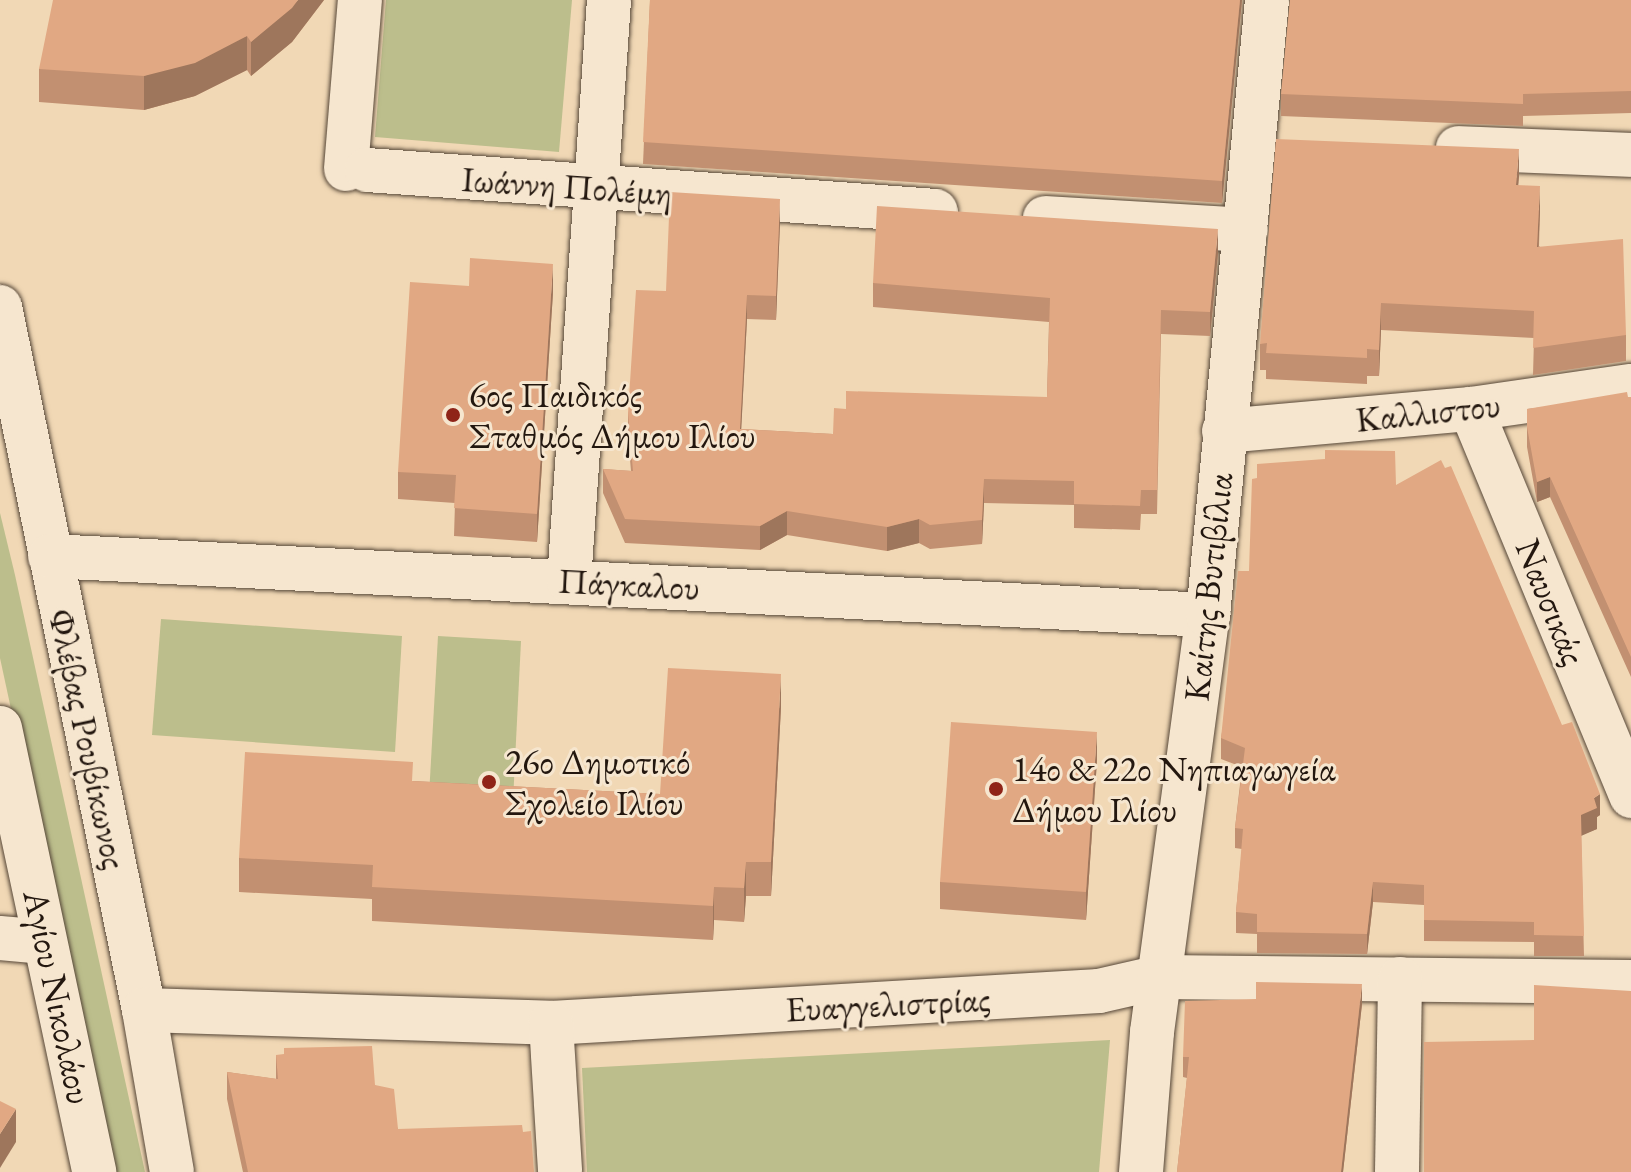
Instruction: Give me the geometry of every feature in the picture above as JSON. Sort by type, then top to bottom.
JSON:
[{"type":"street","name":"Ιωάννη Πολέμη","points":[[360,0],[356,169],[595,190],[1246,230]]},
{"type":"street","points":[[569,581],[609,0]]},
{"type":"street","name":"Καίτης Βυτιβίλια","points":[[1141,1172],[1160,977],[1208,615],[1267,0]]},
{"type":"street","points":[[1253,140],[1300,142]]},
{"type":"street","points":[[1410,146],[1631,155]]},
{"type":"street","name":"Φλέβας Ρουβίκωνος","points":[[0,307],[144,1010],[172,1172]]},
{"type":"street","name":"Καλλιστου","points":[[1224,431],[1471,409],[1631,386]]},
{"type":"street","name":"Ναυσικάς","points":[[1471,409],[1631,796]]},
{"type":"street","name":"Πάγκαλου","points":[[50,556],[1208,615]]},
{"type":"street","name":"Αγίου Νικολάου","points":[[0,728],[94,1172]]},
{"type":"street","points":[[0,938],[45,942]]},
{"type":"street","name":"Ευαγγελιστρίας","points":[[144,1010],[551,1023],[1099,991],[1160,977],[1631,982]]},
{"type":"street","points":[[1397,1172],[1400,979]]},
{"type":"street","points":[[551,1023],[560,1172]]},
{"type":"green space","points":[[386,0],[572,0],[559,152],[375,137]]},
{"type":"green space","points":[[0,513],[145,1172],[111,1172],[0,658]]},
{"type":"green space","points":[[161,619],[402,636],[395,752],[152,735]]},
{"type":"green space","points":[[438,636],[521,641],[513,801],[429,796]]},
{"type":"green space","points":[[1110,1040],[1099,1172],[587,1172],[582,1068]]},
{"type":"building","points":[[53,0],[298,0],[251,42],[247,36],[195,63],[144,76],[39,69]]},
{"type":"building","points":[[650,0],[1240,0],[1222,181],[643,142]]},
{"type":"building","points":[[1290,0],[1631,0],[1631,91],[1523,94],[1523,104],[1281,94]]},
{"type":"building","points":[[1276,139],[1519,149],[1516,185],[1540,186],[1537,247],[1623,239],[1626,335],[1533,348],[1534,311],[1381,303],[1379,350],[1367,349],[1367,358],[1266,353],[1267,343],[1260,344]]},
{"type":"building","points":[[670,192],[780,199],[776,296],[747,295],[740,429],[833,434],[834,408],[846,409],[846,391],[1047,397],[1050,298],[873,283],[877,206],[1218,229],[1210,312],[1161,310],[1157,490],[1141,490],[1140,506],[1074,504],[1074,481],[984,479],[982,520],[930,525],[919,519],[887,527],[787,511],[760,526],[625,519],[603,469],[633,471],[628,413],[636,290],[666,291]]},
{"type":"building","points":[[470,258],[553,264],[537,514],[454,508],[456,475],[398,472],[410,282],[469,286]]},
{"type":"building","points":[[1627,392],[1631,397],[1631,657],[1550,477],[1537,482],[1527,427],[1527,409]]},
{"type":"building","points":[[1325,450],[1395,451],[1396,485],[1441,460],[1445,468],[1451,466],[1562,725],[1572,722],[1600,794],[1594,798],[1597,808],[1581,815],[1584,936],[1534,935],[1534,922],[1424,920],[1424,885],[1373,882],[1367,934],[1257,932],[1257,914],[1236,912],[1243,829],[1235,828],[1245,748],[1221,738],[1238,571],[1249,571],[1252,479],[1257,478],[1257,464],[1325,459]]},
{"type":"building","points":[[668,668],[781,674],[771,862],[746,862],[744,888],[714,887],[713,906],[372,887],[373,865],[239,858],[245,752],[413,762],[412,781],[660,794]]},
{"type":"building","points":[[951,722],[1097,732],[1086,892],[940,882]]},
{"type":"building","points":[[1256,982],[1362,984],[1341,1172],[1177,1172],[1189,1057],[1183,1057],[1185,1001],[1256,999]]},
{"type":"building","points":[[1534,985],[1631,991],[1631,1172],[1424,1172],[1424,1042],[1534,1040]]},
{"type":"building","points":[[372,1046],[375,1085],[394,1089],[398,1129],[522,1125],[523,1132],[531,1131],[534,1172],[248,1172],[227,1072],[278,1079],[276,1055],[284,1054],[284,1048]]},
{"type":"building","points":[[0,1101],[16,1109],[0,1134]]},
{"type":"place","name":"6ος Παιδικός Σταθμός Δήμου Ιλίου","points":[[453,415]]},
{"type":"place","name":"26ο Δημοτικό Σχολείο Ιλίου","points":[[489,782]]},
{"type":"place","name":"14ο & 22ο Νηπιαγωγεία Δήμου Ιλίου","points":[[996,789]]}]
